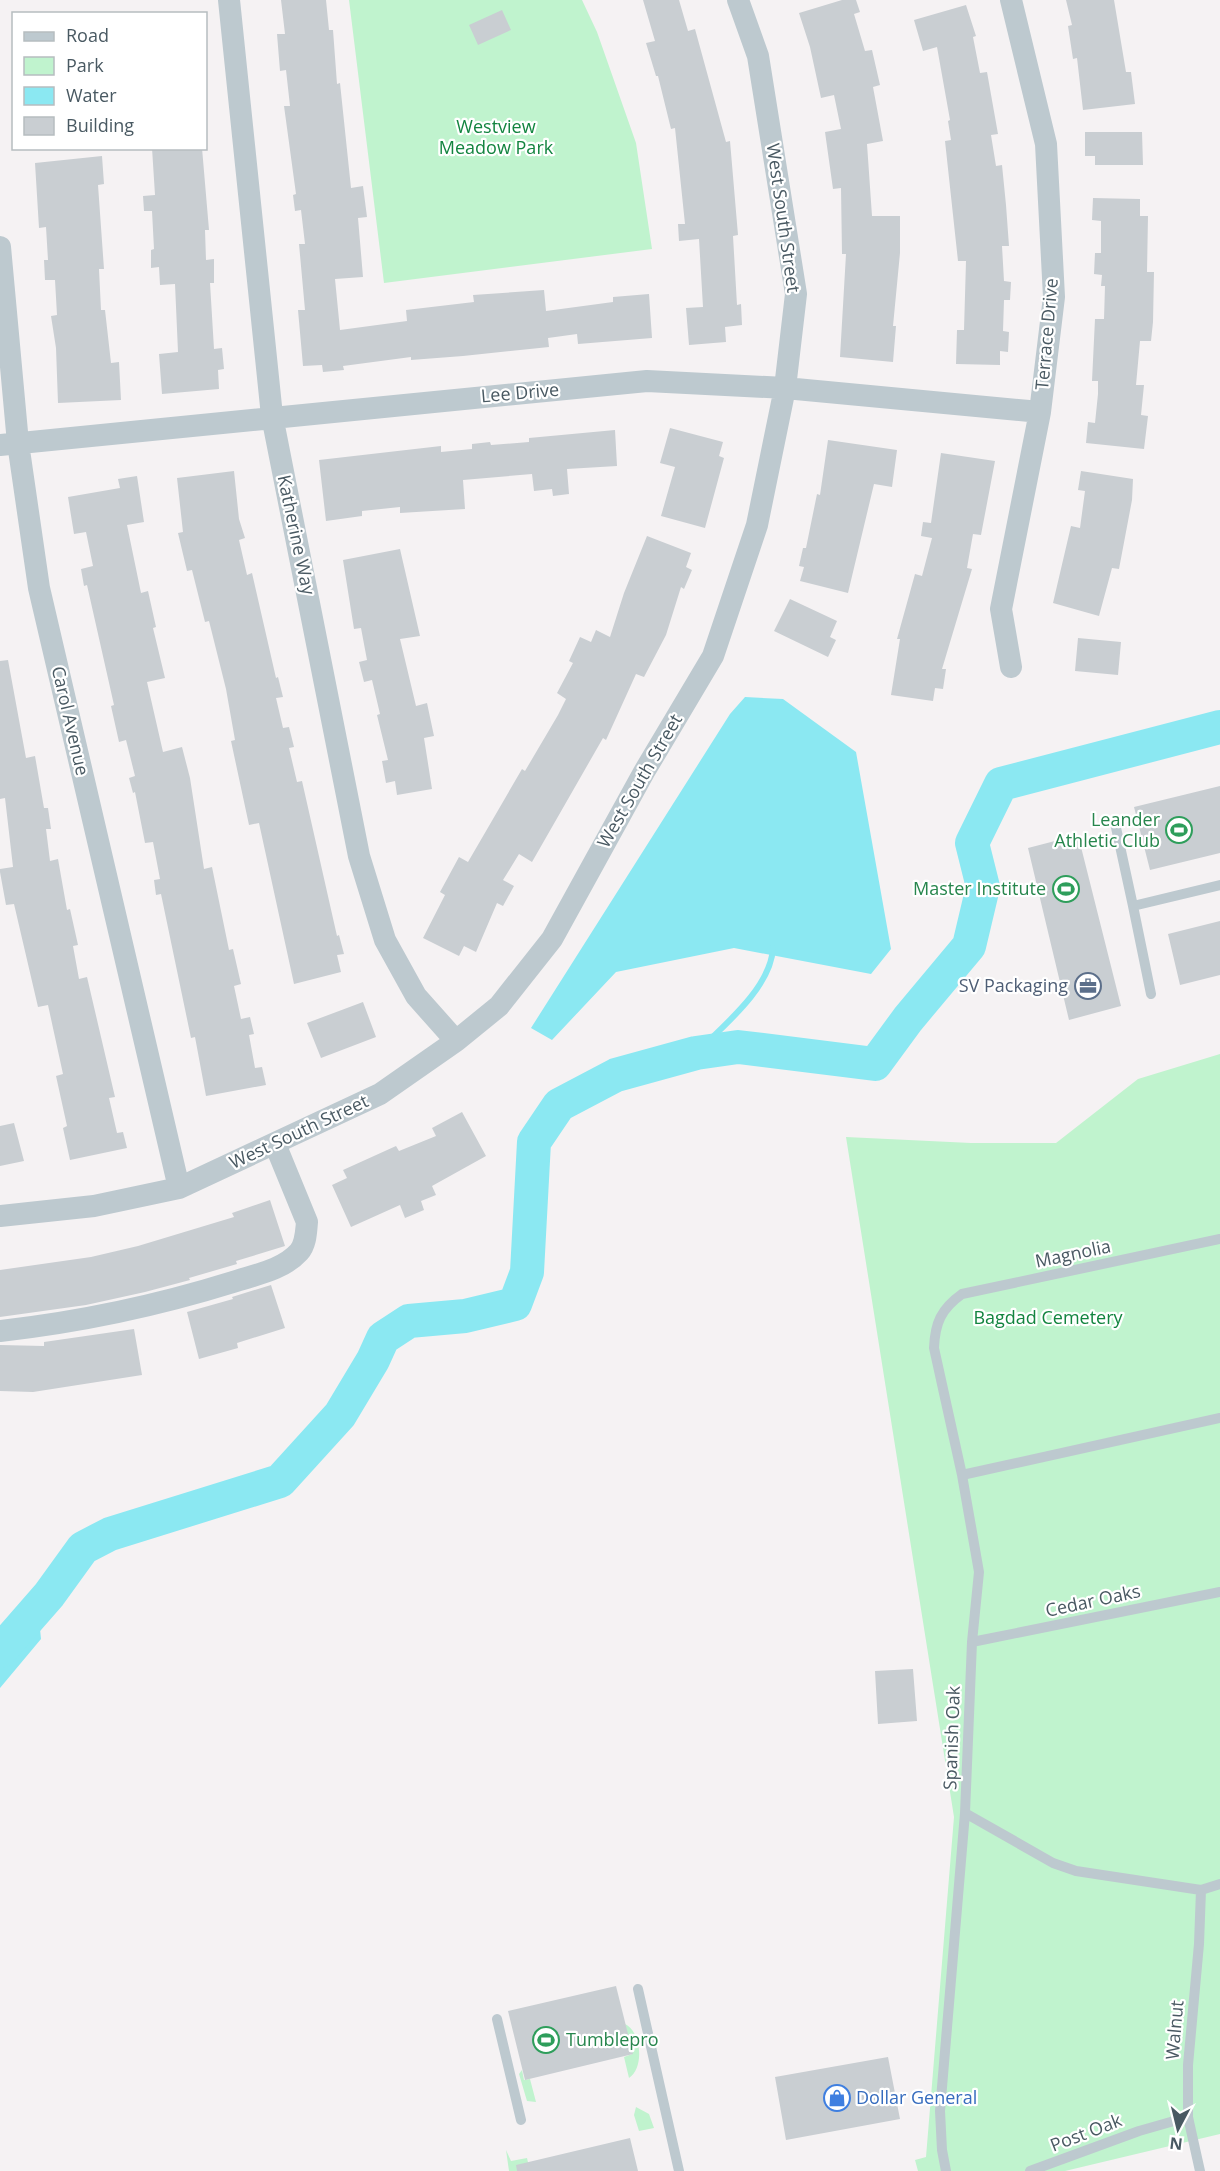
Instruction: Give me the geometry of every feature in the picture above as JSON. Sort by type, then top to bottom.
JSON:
[{"type":"street","name":"Katherine Way","points":[[229,0],[272,416],[359,856],[385,940],[416,996],[456,1041]]},
{"type":"street","name":"West South Street","points":[[0,1216],[94,1206],[179,1188],[380,1094],[456,1041],[498,1006],[552,939],[639,782],[713,656],[758,525],[785,388],[796,294],[759,56],[738,0]]},
{"type":"street","name":"Terrace Drive","points":[[1011,0],[1046,144],[1054,297],[1040,412],[1001,609],[1011,667]]},
{"type":"street","name":"Carol Avenue","points":[[0,247],[9,444],[39,588],[179,1188]]},
{"type":"street","name":"Lee Drive","points":[[9,444],[272,416],[646,381],[785,388],[1040,412]]},
{"type":"street","points":[[0,1331],[115,1315],[184,1297],[279,1267],[299,1251],[306,1236],[307,1222],[275,1144]]},
{"type":"lane","points":[[1115,823],[1151,994]]},
{"type":"lane","points":[[1133,906],[1220,885]]},
{"type":"lane","name":"Magnolia","points":[[940,1314],[962,1294],[1220,1239]]},
{"type":"lane","name":"Spanish Oak","points":[[940,1314],[935,1331],[934,1348],[962,1475],[978,1572],[972,1642],[965,1813],[940,2111],[942,2150],[948,2170]]},
{"type":"lane","points":[[962,1475],[1220,1418]]},
{"type":"lane","name":"Cedar Oaks","points":[[972,1642],[1220,1592]]},
{"type":"lane","points":[[965,1813],[1053,1863],[1076,1871],[1201,1890],[1220,1884]]},
{"type":"lane","name":"Walnut","points":[[1200,2171],[1188,2117],[1188,2065],[1199,1944],[1201,1890]]},
{"type":"lane","points":[[638,1989],[679,2171]]},
{"type":"lane","points":[[497,2019],[522,2120]]},
{"type":"lane","name":"Post Oak","points":[[1030,2171],[1139,2131],[1188,2117]]},
{"type":"green space","name":"Westview Meadow Park","points":[[349,0],[582,0],[597,32],[636,143],[652,249],[384,283]]},
{"type":"green space","name":"Bagdad Cemetery","points":[[1220,1054],[1220,2134],[1065,2171],[918,2171],[915,2160],[926,2157],[954,1817],[846,1137],[971,1143],[1056,1143],[1138,1079]]},
{"type":"green space","points":[[625,2024],[635,2034],[639,2050],[637,2066],[629,2078],[624,2057],[632,2054]]},
{"type":"green space","points":[[522,2070],[524,2080],[530,2079],[536,2102],[527,2101],[519,2074]]},
{"type":"green space","points":[[636,2107],[649,2114],[654,2128],[639,2131],[634,2115]]},
{"type":"green space","points":[[506,2150],[511,2161],[527,2158],[530,2171],[509,2171]]},
{"type":"water","points":[[745,697],[783,699],[856,752],[891,949],[871,974],[734,948],[616,972],[552,1040],[531,1028],[730,714]]},
{"type":"water","points":[[38,1609],[41,1639],[0,1688],[0,1639]]},
{"type":"building","points":[[281,0],[326,0],[329,30],[333,30],[337,84],[340,83],[351,188],[363,186],[367,217],[358,218],[363,277],[335,279],[340,330],[407,321],[406,310],[474,302],[473,295],[544,290],[546,311],[613,302],[613,297],[649,294],[652,338],[578,344],[577,334],[548,338],[549,347],[411,360],[411,357],[343,366],[344,370],[323,372],[322,365],[303,366],[298,310],[305,310],[299,244],[305,244],[301,210],[295,211],[293,195],[296,194],[284,106],[290,106],[286,70],[280,71],[277,34],[285,34]]},
{"type":"building","points":[[643,0],[679,0],[688,31],[695,29],[726,142],[730,141],[738,235],[733,236],[737,305],[741,304],[742,325],[725,327],[726,342],[689,345],[686,308],[703,307],[699,239],[679,241],[678,224],[685,224],[675,128],[671,129],[658,76],[656,76],[646,43],[655,41]]},
{"type":"building","points":[[842,0],[856,0],[860,12],[854,14],[865,51],[872,50],[880,85],[873,87],[883,141],[867,144],[872,216],[900,216],[893,362],[840,357],[846,254],[842,254],[841,188],[833,189],[825,132],[841,129],[834,95],[821,98],[810,47],[799,13]]},
{"type":"building","points":[[1066,0],[1114,0],[1126,72],[1131,72],[1135,104],[1083,110],[1077,58],[1073,59],[1068,26],[1072,25]]},
{"type":"building","points":[[966,5],[976,36],[973,37],[980,73],[987,72],[998,134],[991,135],[996,166],[1002,165],[1006,205],[1009,246],[1002,246],[1004,281],[1011,282],[1010,300],[1004,300],[1003,331],[1009,332],[1008,352],[1000,351],[1000,365],[956,364],[957,330],[964,330],[966,261],[958,261],[945,141],[951,140],[948,121],[950,120],[937,47],[923,51],[914,20]]},
{"type":"building","points":[[502,10],[511,30],[478,45],[469,25]]},
{"type":"building","points":[[1085,132],[1142,132],[1143,165],[1095,165],[1095,156],[1085,156]]},
{"type":"building","points":[[152,150],[202,150],[209,230],[205,230],[206,260],[214,259],[214,283],[210,283],[214,349],[222,348],[224,369],[218,370],[219,389],[162,394],[159,354],[178,352],[175,284],[160,285],[159,267],[151,268],[151,250],[154,249],[152,211],[144,211],[143,196],[155,195]]},
{"type":"building","points":[[102,156],[104,184],[98,185],[104,269],[99,269],[101,310],[105,310],[111,363],[119,362],[121,400],[58,403],[56,348],[51,316],[57,315],[55,280],[45,280],[44,260],[48,260],[46,227],[39,228],[35,163]]},
{"type":"building","points":[[1093,198],[1140,199],[1140,216],[1148,216],[1147,272],[1154,272],[1153,322],[1151,341],[1140,341],[1136,385],[1144,385],[1141,415],[1148,416],[1144,449],[1086,443],[1088,422],[1095,423],[1098,381],[1092,381],[1095,319],[1104,319],[1105,286],[1101,286],[1102,275],[1094,274],[1095,253],[1101,253],[1101,221],[1092,220]]},
{"type":"building","points":[[670,428],[723,442],[719,456],[724,458],[705,528],[661,516],[675,467],[660,463]]},
{"type":"building","points":[[615,430],[617,466],[567,469],[569,494],[553,496],[552,489],[534,491],[532,474],[463,480],[465,509],[400,513],[400,507],[362,511],[362,516],[326,521],[319,460],[441,446],[441,452],[472,449],[472,444],[529,442],[529,438]]},
{"type":"building","points":[[828,440],[897,450],[892,487],[874,484],[848,593],[800,581],[804,567],[799,566],[803,548],[806,548],[817,494],[820,495]]},
{"type":"building","points":[[941,453],[995,461],[981,535],[973,534],[967,568],[972,569],[942,669],[946,669],[943,689],[935,688],[933,701],[891,695],[900,639],[897,639],[915,574],[922,576],[932,538],[921,536],[923,522],[931,523]]},
{"type":"building","points":[[234,471],[239,519],[245,538],[239,540],[247,575],[252,573],[276,678],[278,677],[283,697],[276,698],[283,728],[289,727],[294,747],[289,748],[297,782],[302,781],[337,936],[339,935],[344,954],[337,955],[341,972],[294,984],[259,823],[249,825],[231,741],[235,740],[226,689],[209,621],[205,622],[192,570],[187,571],[178,533],[183,532],[177,478]]},
{"type":"building","points":[[1081,471],[1133,479],[1132,500],[1119,569],[1112,568],[1099,616],[1053,603],[1071,526],[1080,528],[1085,491],[1078,490]]},
{"type":"building","points":[[137,476],[144,522],[127,525],[141,593],[148,591],[156,627],[153,628],[165,678],[147,682],[163,752],[182,747],[190,778],[204,869],[212,867],[229,950],[233,949],[241,984],[234,986],[241,1019],[250,1017],[254,1034],[249,1035],[255,1068],[262,1067],[266,1085],[206,1096],[195,1037],[191,1038],[161,894],[156,895],[154,880],[160,879],[153,842],[145,843],[135,792],[133,793],[129,778],[135,776],[126,740],[119,742],[111,706],[114,705],[87,585],[84,586],[81,569],[93,566],[86,532],[74,534],[68,497],[120,488],[118,479]]},
{"type":"building","points":[[647,536],[691,553],[686,567],[692,570],[684,589],[681,587],[666,635],[644,677],[636,674],[606,740],[603,738],[532,862],[519,854],[503,880],[514,886],[503,906],[497,903],[476,952],[464,946],[459,956],[423,938],[445,895],[440,892],[459,857],[468,862],[522,769],[525,771],[558,715],[566,699],[557,693],[573,663],[569,661],[580,637],[591,642],[596,630],[610,637],[624,593]]},
{"type":"building","points":[[400,549],[420,636],[400,639],[416,706],[427,703],[434,736],[424,738],[432,789],[397,795],[395,781],[386,783],[382,761],[388,760],[377,715],[380,714],[372,680],[364,682],[359,662],[367,660],[361,628],[354,629],[343,560]]},
{"type":"building","points":[[790,599],[837,621],[830,637],[836,640],[828,657],[774,631]]},
{"type":"building","points":[[1078,638],[1121,642],[1118,675],[1075,671]]},
{"type":"building","points":[[8,660],[26,758],[35,756],[44,808],[48,808],[51,829],[46,829],[50,861],[58,859],[67,910],[70,909],[78,945],[73,946],[79,979],[87,977],[115,1097],[109,1098],[117,1133],[123,1132],[127,1148],[70,1160],[63,1128],[67,1126],[56,1076],[63,1074],[48,1005],[38,1007],[14,904],[6,905],[0,872],[0,869],[13,867],[5,798],[0,799],[0,661]]},
{"type":"building","points":[[1220,786],[1220,853],[1150,870],[1134,807]]},
{"type":"building","points":[[1078,835],[1121,1006],[1069,1020],[1028,848]]},
{"type":"building","points":[[1220,921],[1220,975],[1180,985],[1168,934]]},
{"type":"building","points":[[363,1002],[376,1037],[321,1058],[307,1023]]},
{"type":"building","points":[[462,1112],[486,1156],[432,1186],[436,1195],[421,1201],[424,1210],[405,1218],[400,1205],[351,1227],[332,1185],[347,1178],[343,1170],[396,1146],[399,1151],[436,1136],[432,1128]]},
{"type":"building","points":[[14,1123],[24,1161],[0,1166],[0,1126]]},
{"type":"building","points":[[270,1200],[285,1246],[236,1261],[237,1264],[189,1278],[190,1280],[145,1292],[86,1305],[0,1317],[0,1270],[91,1257],[138,1246],[234,1217],[232,1213]]},
{"type":"building","points":[[271,1285],[285,1328],[237,1343],[238,1348],[199,1359],[187,1312]]},
{"type":"building","points":[[134,1329],[142,1375],[33,1392],[0,1391],[0,1345],[44,1346],[44,1342]]},
{"type":"building","points":[[913,1669],[917,1721],[878,1724],[875,1671]]},
{"type":"building","points":[[616,1986],[633,2054],[525,2080],[508,2011]]},
{"type":"building","name":"Dollar General","points":[[888,2057],[900,2119],[786,2140],[775,2077]]},
{"type":"building","points":[[630,2138],[638,2171],[517,2171],[516,2165]]},
{"type":"waterway","points":[[0,1651],[49,1595],[83,1548],[110,1534],[280,1481],[340,1415],[373,1360],[383,1338],[409,1321],[465,1316],[515,1304],[527,1272],[534,1142],[559,1105],[616,1075],[696,1053],[738,1047],[875,1064],[908,1019],[969,946],[983,887],[972,843],[1001,784],[1220,727]]},
{"type":"waterway","points":[[696,1053],[744,1006],[755,992],[764,978],[773,948]]},
{"type":"place","name":"Leander Athletic Club","points":[[1179,830]]},
{"type":"place","name":"Master Institute","points":[[1066,889]]},
{"type":"place","name":"SV Packaging","points":[[1088,986]]},
{"type":"place","name":"Tumblepro","points":[[546,2040]]},
{"type":"place","name":"Dollar General","points":[[837,2098]]}]
